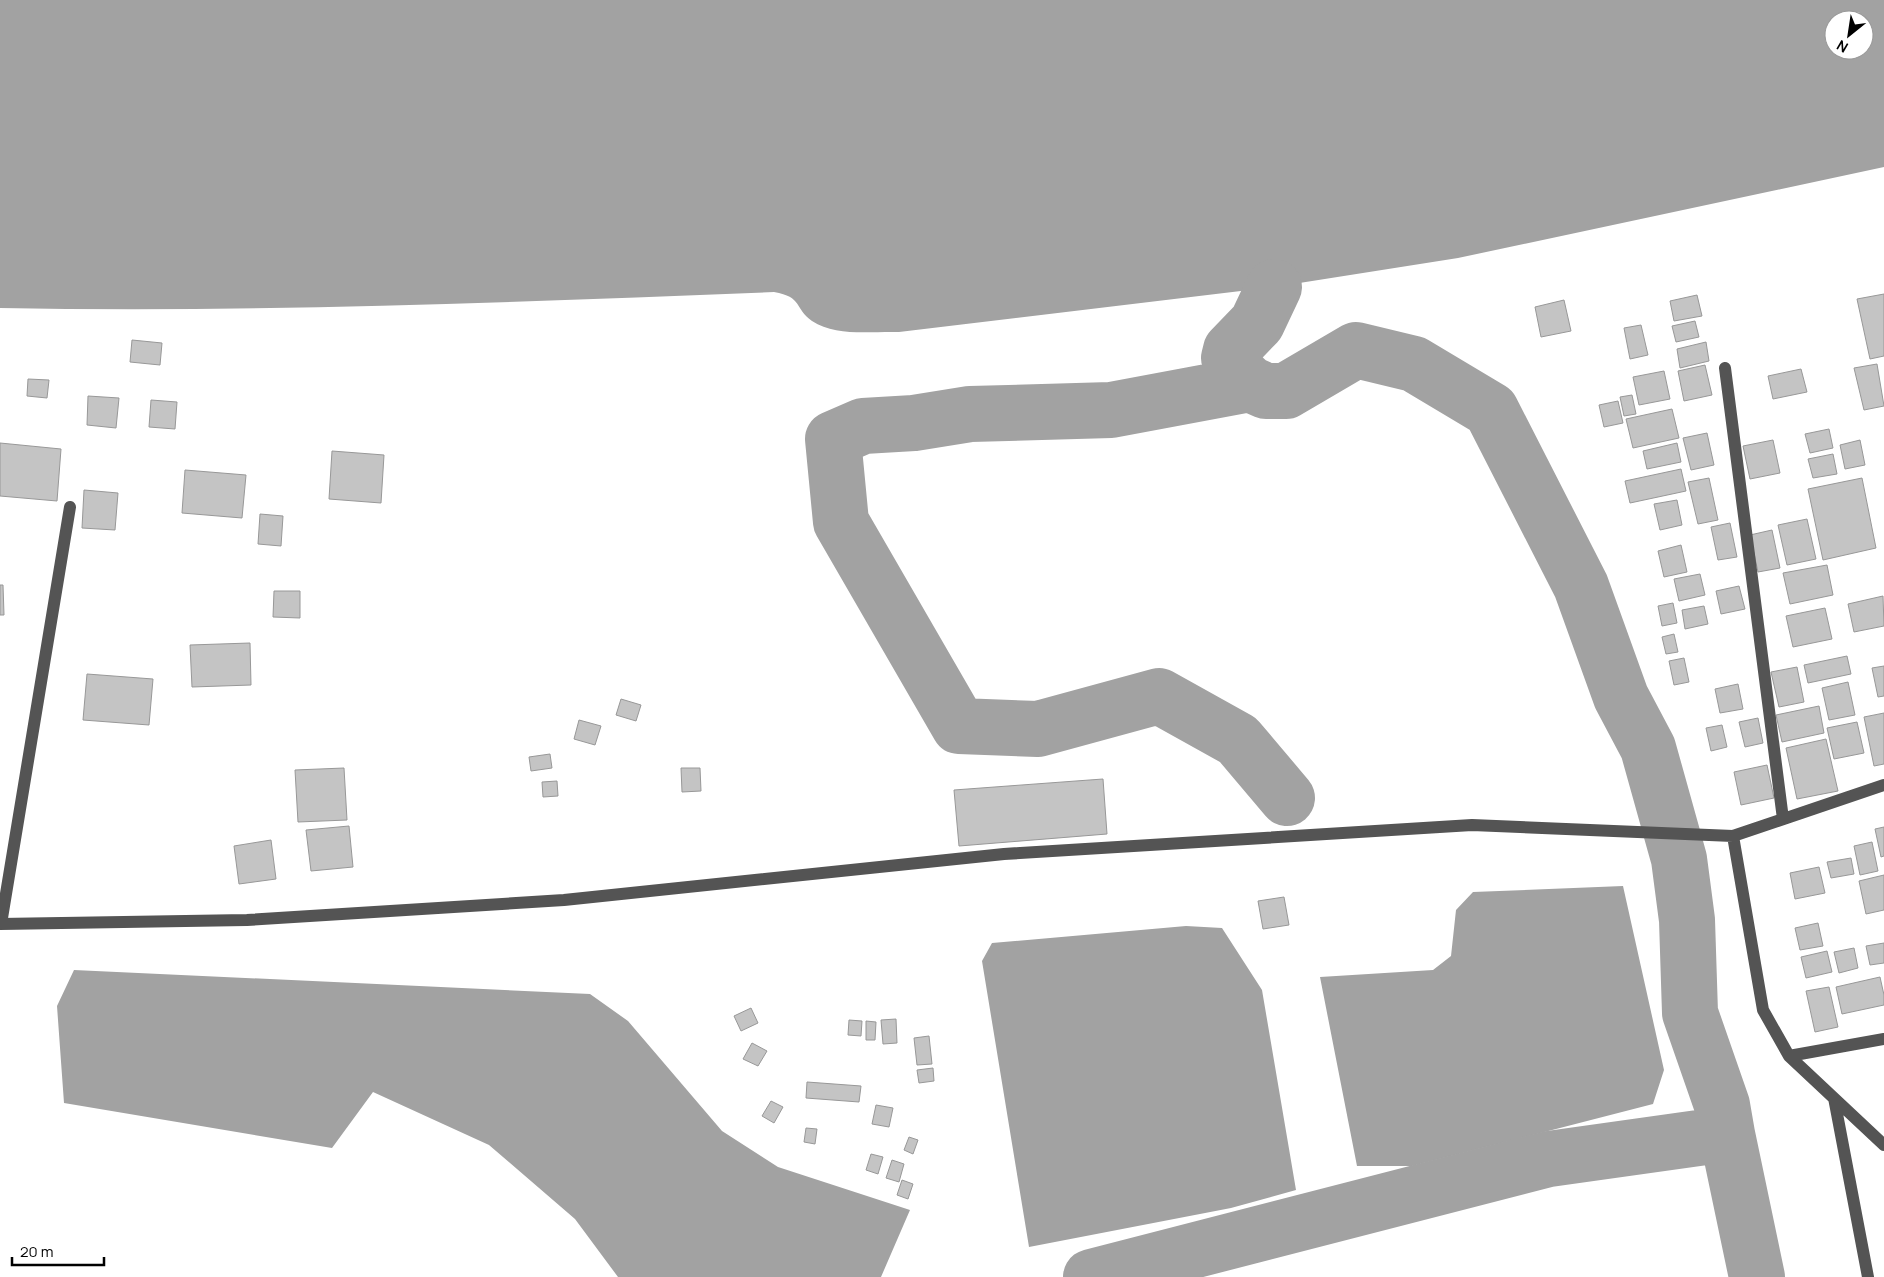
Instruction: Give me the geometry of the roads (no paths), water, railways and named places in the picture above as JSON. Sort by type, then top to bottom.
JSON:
[{"type":"street","points":[[1725,368],[1784,819]]},
{"type":"street","points":[[70,507],[1,924],[247,920],[554,900],[1004,854],[1452,826],[1472,825],[1733,836],[1884,785]]},
{"type":"street","points":[[1733,836],[1763,1010],[1789,1056],[1884,1145]]},
{"type":"street","points":[[1789,1056],[1884,1039]]},
{"type":"street","points":[[1834,1098],[1868,1277]]},
{"type":"waterway","points":[[1091,1277],[1549,1159],[1727,1134],[1722,1105],[1690,1013],[1687,920],[1679,859],[1648,748],[1621,697],[1581,586],[1491,410],[1414,364],[1356,350],[1286,391],[1266,391],[1250,384],[1233,368],[1229,358],[1231,350],[1257,323],[1274,287]]},
{"type":"waterway","points":[[1250,384],[1111,410],[970,414],[914,423],[863,426],[833,439],[841,522],[959,726],[1038,729],[1159,696],[1238,740],[1287,798]]},
{"type":"waterway","points":[[1727,1134],[1757,1277]]}]
